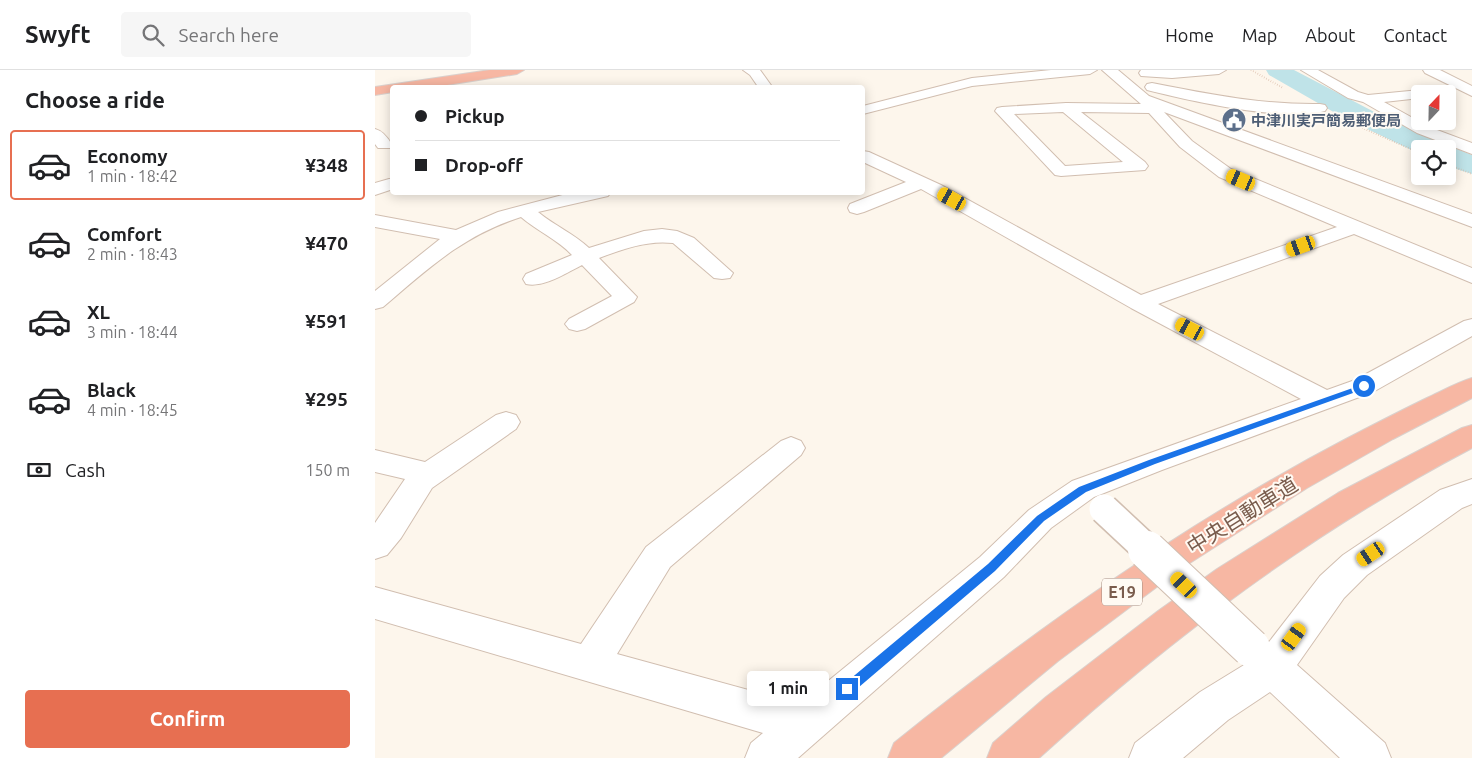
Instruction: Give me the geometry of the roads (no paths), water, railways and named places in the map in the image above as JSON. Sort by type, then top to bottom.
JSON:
[{"type":"highway","points":[[375,85],[482,70]]},
{"type":"highway","points":[[417,85],[517,70]]},
{"type":"highway","points":[[375,91],[390,88]]},
{"type":"highway","name":"中央自動車道","points":[[909,758],[1002,681],[1130,586],[1256,504],[1351,449],[1472,387]]},
{"type":"highway","points":[[1008,758],[1045,724],[1171,623],[1293,537],[1395,476],[1472,435]]},
{"type":"street","points":[[751,70],[764,85]]},
{"type":"street","points":[[865,109],[972,82],[1091,70]]},
{"type":"street","points":[[1109,70],[1172,74],[1219,70]]},
{"type":"street","points":[[1109,70],[1127,82],[1186,144],[1225,173],[1472,276]]},
{"type":"street","points":[[1308,70],[1353,94],[1368,99],[1423,130],[1472,149]]},
{"type":"street","points":[[1430,70],[1472,92]]},
{"type":"street","points":[[1127,82],[1266,109],[1297,110],[1320,108]]},
{"type":"street","points":[[1368,99],[1411,95]]},
{"type":"street","points":[[1456,97],[1472,100]]},
{"type":"street","points":[[1066,107],[1139,166],[1061,171],[1002,111],[1034,107],[1149,104],[1472,221]]},
{"type":"street","points":[[865,157],[921,183],[1139,303],[1325,400]]},
{"type":"street","points":[[857,208],[921,183]]},
{"type":"street","points":[[375,302],[459,237],[508,215],[590,195]]},
{"type":"street","points":[[525,211],[543,226],[569,240],[626,298],[577,324]]},
{"type":"street","points":[[375,221],[459,237]]},
{"type":"street","points":[[1139,303],[1355,227]]},
{"type":"street","points":[[534,279],[630,241],[658,234],[679,237],[722,273]]},
{"type":"street","points":[[765,758],[991,568],[1040,519],[1093,499],[1152,462],[1364,386],[1472,326]]},
{"type":"street","points":[[375,544],[390,529],[421,480],[505,422]]},
{"type":"street","points":[[589,664],[659,557],[791,448]]},
{"type":"street","points":[[375,461],[429,474]]},
{"type":"street","points":[[1150,758],[1214,706],[1355,565],[1451,499],[1472,491]]},
{"type":"street","points":[[1093,499],[1370,758]]},
{"type":"street","points":[[375,603],[804,725]]},
{"type":"waterway","points":[[1277,70],[1334,102],[1412,140]]},
{"type":"waterway","points":[[1456,159],[1472,165]]},
{"type":"place","name":"中津川実戸簡易郵便局","points":[[1234,120]]}]
